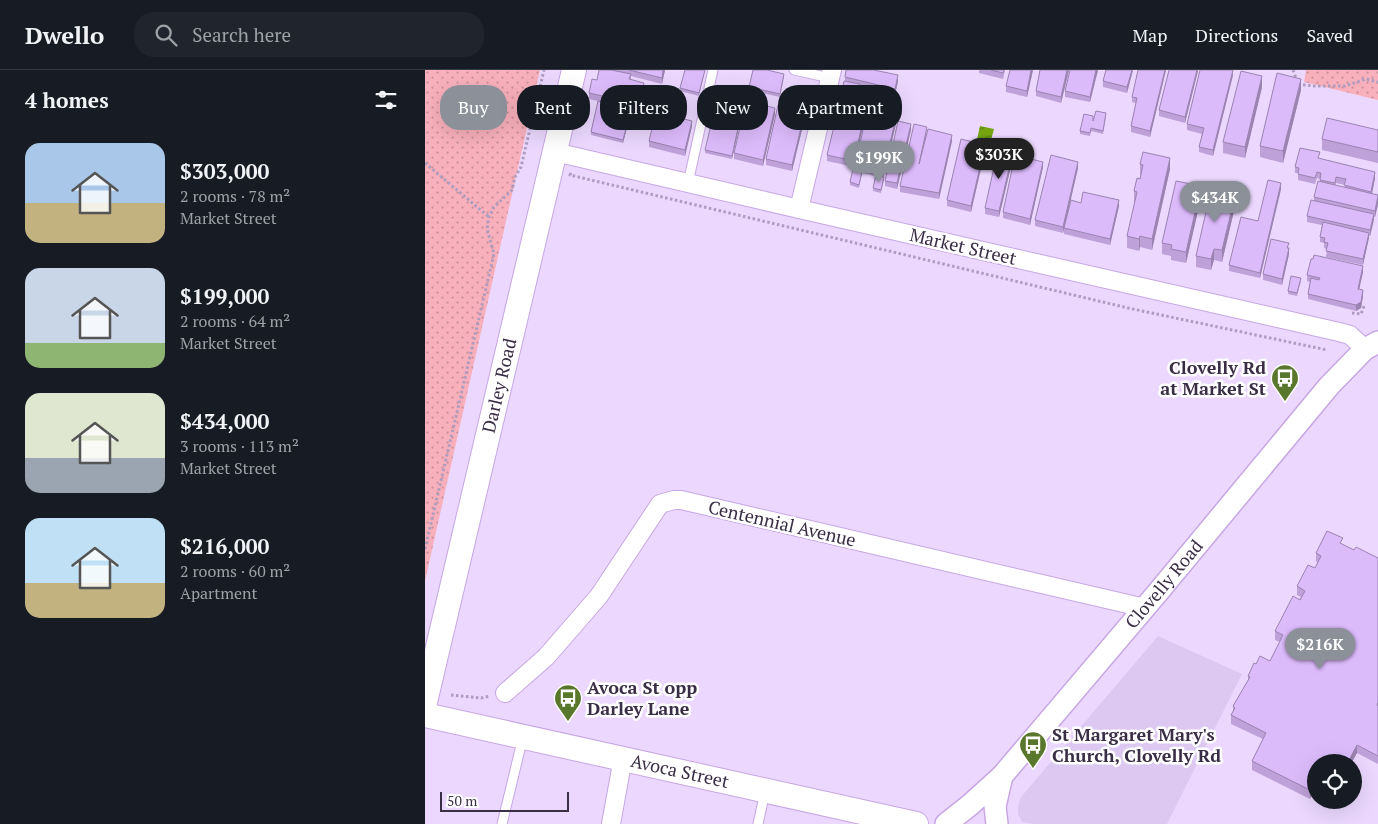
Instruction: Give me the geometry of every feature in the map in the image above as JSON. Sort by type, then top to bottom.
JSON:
[{"type":"main road","name":"Darley Road","points":[[425,702],[574,70]]},
{"type":"main road","name":"Avoca Street","points":[[435,717],[916,824]]},
{"type":"street","points":[[799,209],[831,74]]},
{"type":"street","name":"Market Street","points":[[555,152],[1339,332],[1350,335],[1372,346]]},
{"type":"street","name":"Clovelly Road","points":[[946,824],[1002,776],[1145,608],[1329,386],[1372,346]]},
{"type":"street","name":"Centennial Avenue","points":[[505,693],[546,657],[599,596],[660,504],[674,500],[681,500],[1145,608]]},
{"type":"street","points":[[611,824],[623,758]]},
{"type":"street","points":[[997,824],[995,806],[1002,776]]},
{"type":"lane","points":[[688,183],[713,70]]},
{"type":"lane","points":[[794,70],[831,74]]},
{"type":"lane","points":[[502,824],[523,736]]},
{"type":"lane","points":[[758,824],[765,790]]},
{"type":"path","points":[[425,550],[494,254],[487,228],[489,217],[495,207],[512,190],[515,177],[521,167],[544,70]]},
{"type":"path","points":[[1293,70],[1298,84],[1345,86],[1366,79],[1378,82]]},
{"type":"path","points":[[425,163],[489,217]]},
{"type":"path","name":"Market Street","points":[[570,175],[1128,308],[1327,350]]},
{"type":"path","points":[[1352,313],[1361,314],[1365,306]]},
{"type":"path","points":[[451,694],[481,698]]},
{"type":"shaded area","points":[[425,70],[540,70],[537,85],[517,85],[517,130],[526,130],[425,581]]},
{"type":"shaded area","points":[[1306,70],[1378,70],[1378,100],[1304,82]]},
{"type":"shaded area","points":[[1158,636],[1242,674],[1167,824],[1033,824],[1022,822],[1018,814],[1021,797]]},
{"type":"water","points":[[980,126],[994,129],[988,151],[975,148]]},
{"type":"building","points":[[599,70],[611,70],[631,74],[629,79],[644,83],[644,85],[600,85],[600,95],[590,93],[592,79],[597,80]]},
{"type":"building","points":[[629,70],[663,70],[662,78]]},
{"type":"building","points":[[685,70],[705,70],[701,85],[697,85],[697,92],[687,90],[687,85],[681,85]]},
{"type":"building","points":[[753,70],[767,70],[784,74],[782,85],[778,85],[778,94],[768,91],[768,85],[749,85]]},
{"type":"building","points":[[846,70],[874,70],[898,75],[896,85],[878,85],[845,77]]},
{"type":"building","points":[[991,70],[1004,70],[1003,73]]},
{"type":"building","points":[[1010,70],[1031,70],[1027,91],[1006,86]]},
{"type":"building","points":[[1040,70],[1067,70],[1061,97],[1036,91]]},
{"type":"building","points":[[1070,70],[1096,70],[1090,97],[1065,91]]},
{"type":"building","points":[[1106,70],[1132,70],[1127,87],[1103,81]]},
{"type":"building","points":[[1138,70],[1165,70],[1150,131],[1131,126],[1137,98],[1132,97]]},
{"type":"building","points":[[1169,70],[1197,70],[1185,117],[1159,110]]},
{"type":"building","points":[[1200,70],[1233,70],[1213,150],[1199,147],[1204,128],[1187,124]]},
{"type":"building","points":[[1241,71],[1262,76],[1245,147],[1223,142]]},
{"type":"building","points":[[1277,73],[1301,79],[1283,151],[1260,146]]},
{"type":"building","points":[[844,81],[860,84],[860,85],[843,85]]},
{"type":"building","points":[[598,101],[600,101],[600,130],[626,130],[623,140],[591,132]]},
{"type":"building","points":[[778,105],[778,130],[800,130],[792,165],[766,159]]},
{"type":"building","points":[[768,106],[775,108],[763,160],[734,153],[739,130],[768,130]]},
{"type":"building","points":[[1096,111],[1106,113],[1103,131],[1091,128],[1090,133],[1080,131],[1084,114],[1093,116],[1093,121]]},
{"type":"building","points":[[1327,118],[1378,130],[1378,152],[1322,139]]},
{"type":"building","points":[[687,120],[692,121],[685,150],[649,141],[652,130],[687,130]]},
{"type":"building","points":[[902,122],[911,124],[897,183],[885,181],[896,130],[902,130]]},
{"type":"building","points":[[914,124],[927,127],[919,164],[928,129],[952,135],[939,193],[900,186]]},
{"type":"building","points":[[710,130],[738,130],[732,156],[705,150]]},
{"type":"building","points":[[833,130],[861,130],[854,161],[827,155]]},
{"type":"building","points":[[863,130],[893,130],[883,172],[855,166]]},
{"type":"building","points":[[961,139],[985,145],[971,206],[947,200]]},
{"type":"building","points":[[1300,148],[1320,152],[1318,158],[1375,172],[1371,192],[1344,185],[1346,179],[1336,177],[1335,183],[1320,180],[1321,173],[1317,172],[1315,178],[1298,174],[1299,168],[1295,167]]},
{"type":"building","points":[[998,149],[1013,152],[999,211],[985,208]]},
{"type":"building","points":[[1143,152],[1170,158],[1152,239],[1140,236],[1139,239],[1127,236],[1137,192],[1134,191],[1137,178],[1140,179],[1143,165],[1140,164]]},
{"type":"building","points":[[1015,155],[1043,162],[1030,219],[1003,212]]},
{"type":"building","points":[[1051,155],[1078,162],[1063,227],[1035,220]]},
{"type":"building","points":[[853,169],[862,171],[859,185],[850,182]]},
{"type":"building","points":[[876,175],[884,177],[881,190],[873,188]]},
{"type":"building","points":[[1268,180],[1281,183],[1260,273],[1229,265],[1241,217],[1258,221]]},
{"type":"building","points":[[1176,181],[1201,186],[1186,252],[1171,249],[1172,245],[1162,243]]},
{"type":"building","points":[[1318,181],[1378,195],[1375,211],[1314,197]]},
{"type":"building","points":[[1212,185],[1227,188],[1225,198],[1234,200],[1222,250],[1214,249],[1211,259],[1196,256]]},
{"type":"building","points":[[1083,192],[1119,200],[1110,239],[1064,228],[1071,200],[1081,203]]},
{"type":"building","points":[[1311,200],[1374,214],[1370,230],[1307,216]]},
{"type":"building","points":[[1323,222],[1369,233],[1363,259],[1326,251],[1328,243],[1324,242],[1325,238],[1320,237]]},
{"type":"building","points":[[1271,239],[1289,243],[1282,279],[1263,274]]},
{"type":"building","points":[[1314,255],[1363,266],[1358,289],[1363,290],[1361,302],[1356,305],[1308,294],[1311,278],[1319,280],[1320,278],[1307,275],[1311,259],[1313,259]]},
{"type":"building","points":[[1291,276],[1301,278],[1297,293],[1288,291]]},
{"type":"building","points":[[1327,531],[1343,538],[1340,543],[1354,550],[1356,547],[1378,558],[1378,756],[1357,745],[1352,754],[1307,754],[1307,788],[1252,761],[1266,733],[1231,715],[1235,708],[1233,706],[1250,677],[1248,676],[1254,663],[1256,664],[1260,656],[1270,661],[1283,635],[1275,631],[1293,596],[1300,600],[1305,591],[1297,586],[1308,565],[1315,568],[1321,556],[1316,553]]},
{"type":"place","name":"Clovelly Rd at Market St","points":[[1285,402]]},
{"type":"place","name":"Avoca St opp Darley Lane","points":[[568,722]]},
{"type":"place","name":"St Margaret Mary's Church, Clovelly Rd","points":[[1033,769]]}]
